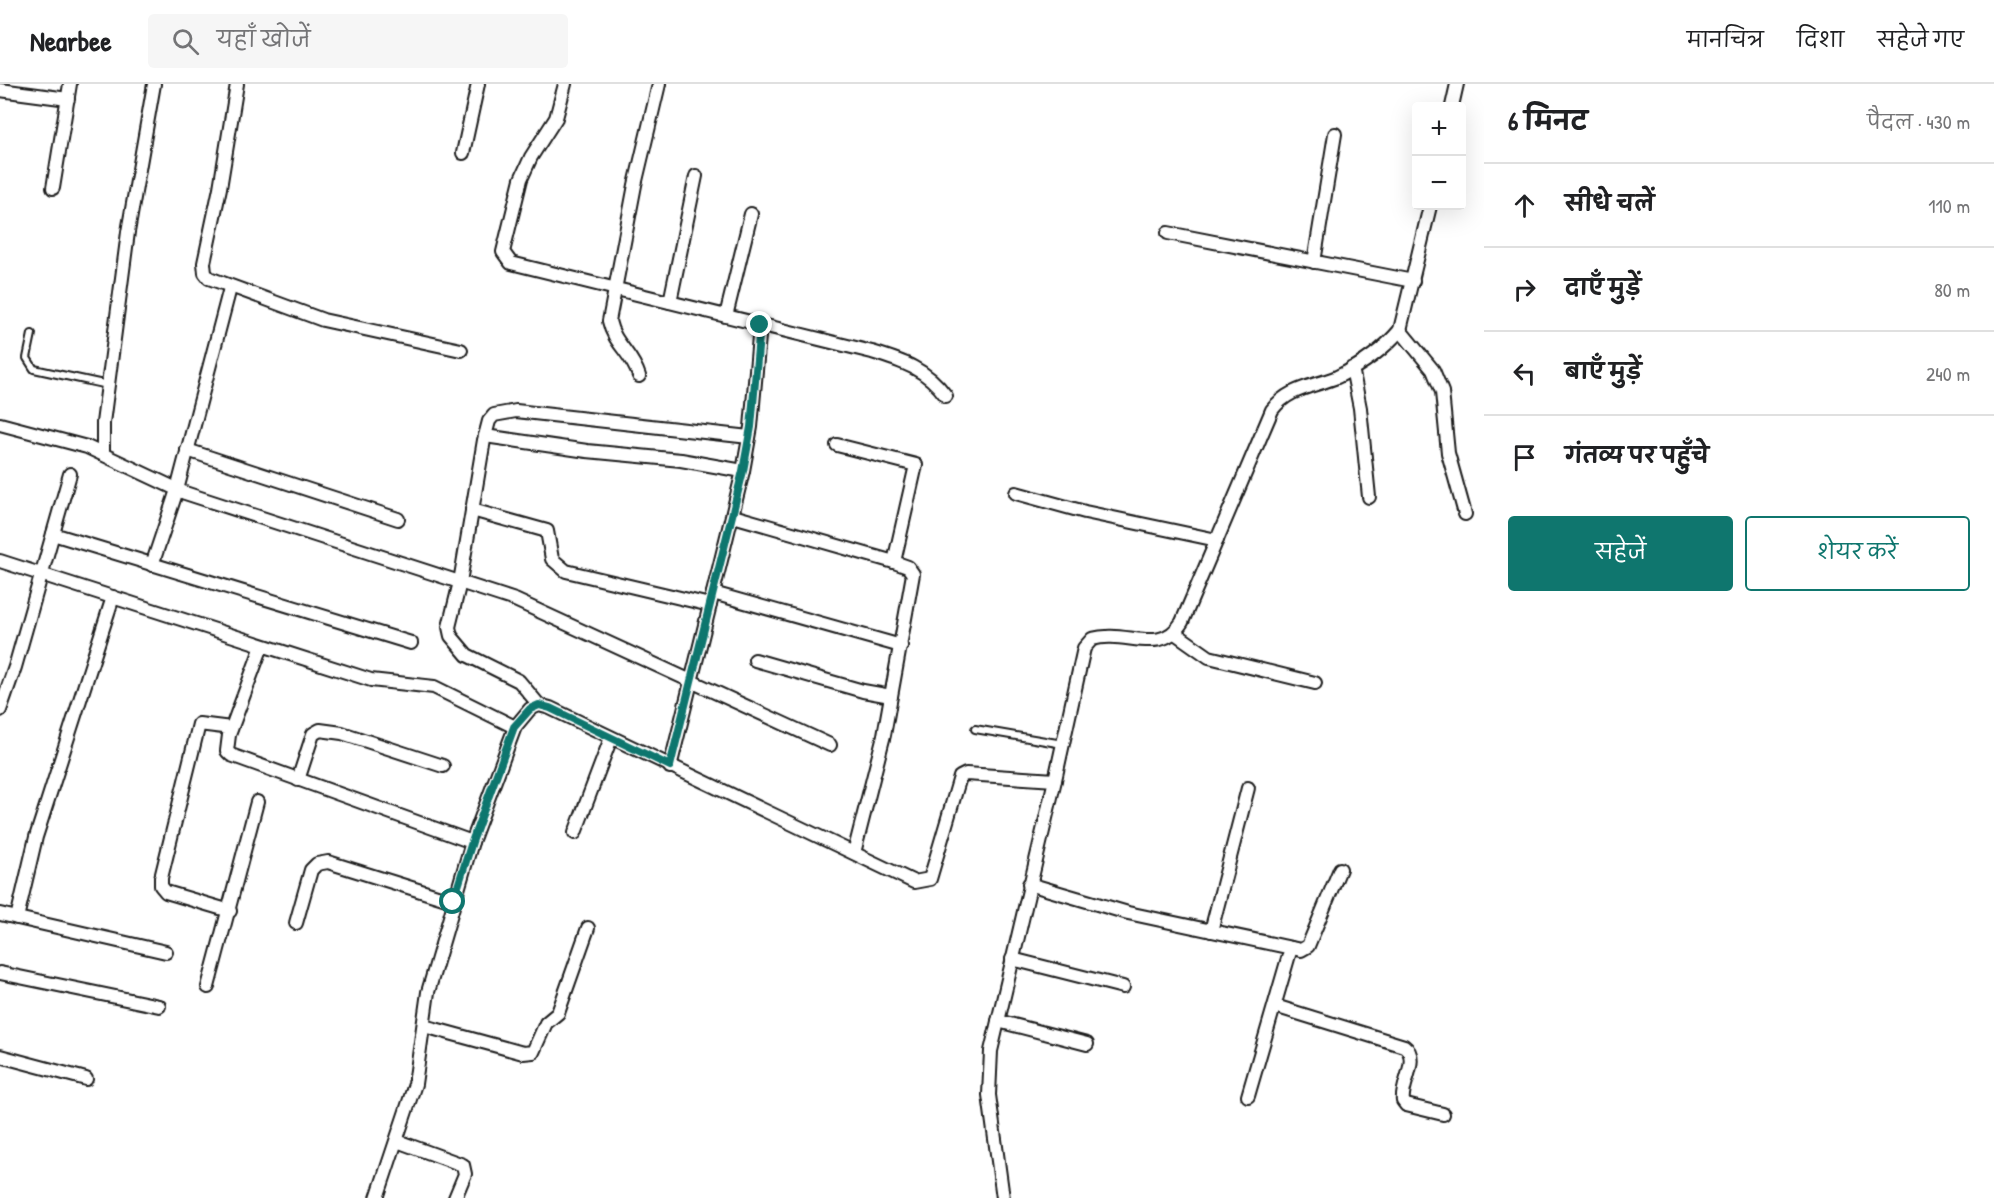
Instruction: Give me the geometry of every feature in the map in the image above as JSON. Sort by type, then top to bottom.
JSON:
[{"type":"street","points":[[53,188],[70,84]]},
{"type":"street","points":[[104,454],[108,385],[128,232],[154,84]]},
{"type":"street","points":[[237,84],[220,188],[204,262],[205,273],[209,278],[230,288],[323,320],[461,350]]},
{"type":"street","points":[[463,153],[478,84]]},
{"type":"street","points":[[565,84],[556,118],[531,157],[521,179],[503,252],[511,263],[905,362],[924,372],[936,382],[946,396]]},
{"type":"street","points":[[639,376],[630,353],[611,332],[609,321],[659,84]]},
{"type":"street","points":[[1453,102],[1457,84]]},
{"type":"street","points":[[0,90],[68,99]]},
{"type":"street","points":[[1314,262],[1335,134]]},
{"type":"street","points":[[670,302],[696,176]]},
{"type":"street","points":[[1003,1198],[988,1084],[991,1051],[1084,648],[1092,639],[1117,636],[1155,641],[1175,633],[1182,622],[1272,410],[1280,398],[1352,368],[1392,340],[1400,330],[1429,210]]},
{"type":"street","points":[[726,316],[751,214]]},
{"type":"street","points":[[1168,233],[1413,281]]},
{"type":"street","points":[[152,565],[177,490],[230,288]]},
{"type":"street","points":[[670,766],[743,471],[749,438],[760,325]]},
{"type":"street","points":[[1400,330],[1433,370],[1442,392],[1448,453],[1465,514]]},
{"type":"street","points":[[1352,368],[1360,408],[1369,497]]},
{"type":"street","points":[[749,438],[516,411],[501,411],[494,415],[485,436],[460,582],[449,627],[451,636],[467,655],[519,681],[539,705],[915,882],[930,879],[934,873],[960,777],[966,774],[1055,780]]},
{"type":"street","points":[[0,424],[64,439],[104,454],[177,490],[516,600],[569,622],[690,682],[831,746]]},
{"type":"street","points":[[485,436],[587,451],[681,460],[743,471]]},
{"type":"street","points":[[837,445],[916,465],[894,562]]},
{"type":"street","points":[[187,450],[358,508],[398,519]]},
{"type":"street","points":[[0,710],[70,474]]},
{"type":"street","points":[[1016,493],[1085,512],[1217,540]]},
{"type":"street","points":[[472,510],[547,531],[552,559],[566,571],[711,599],[901,646]]},
{"type":"street","points":[[733,516],[894,562],[908,567],[913,574],[891,696],[854,853]]},
{"type":"street","points":[[53,534],[411,643]]},
{"type":"street","points":[[0,561],[371,680],[434,687],[514,727]]},
{"type":"street","points":[[17,918],[36,837],[113,597]]},
{"type":"street","points":[[1175,633],[1209,657],[1315,682]]},
{"type":"street","points":[[262,646],[231,728],[227,751],[231,755],[472,842]]},
{"type":"street","points":[[755,660],[863,692],[891,696]]},
{"type":"street","points":[[377,1198],[398,1141],[415,1084],[428,992],[472,842],[514,727],[530,709],[539,705]]},
{"type":"street","points":[[230,911],[166,892],[161,886],[161,878],[199,724],[231,728]]},
{"type":"street","points":[[298,780],[313,734],[320,730],[342,732],[443,766]]},
{"type":"street","points":[[575,833],[611,738]]},
{"type":"street","points":[[1211,931],[1248,788]]},
{"type":"street","points":[[208,987],[230,911],[257,802]]},
{"type":"street","points":[[296,922],[311,870],[322,862],[453,902]]},
{"type":"street","points":[[1029,884],[1128,913],[1301,950],[1308,946],[1341,869]]},
{"type":"street","points":[[0,914],[166,952]]},
{"type":"street","points":[[424,1026],[523,1053],[533,1052],[546,1023],[558,1014],[588,928]]},
{"type":"street","points":[[1248,1096],[1292,948]]},
{"type":"street","points":[[1012,959],[1124,987]]},
{"type":"street","points":[[0,973],[159,1006]]},
{"type":"street","points":[[1275,1006],[1404,1046],[1412,1059],[1402,1101],[1406,1105],[1443,1114]]},
{"type":"street","points":[[998,1020],[1087,1044]]},
{"type":"street","points":[[0,1056],[86,1079]]},
{"type":"street","points":[[398,1141],[463,1165],[465,1174],[455,1198]]},
{"type":"lane","points":[[32,334],[27,358],[34,369],[108,385]]},
{"type":"lane","points":[[975,729],[1063,744]]},
{"type":"route","points":[[453,902],[472,842],[514,727],[530,709],[539,705],[550,708],[670,766],[743,471],[751,427],[760,325]]}]
